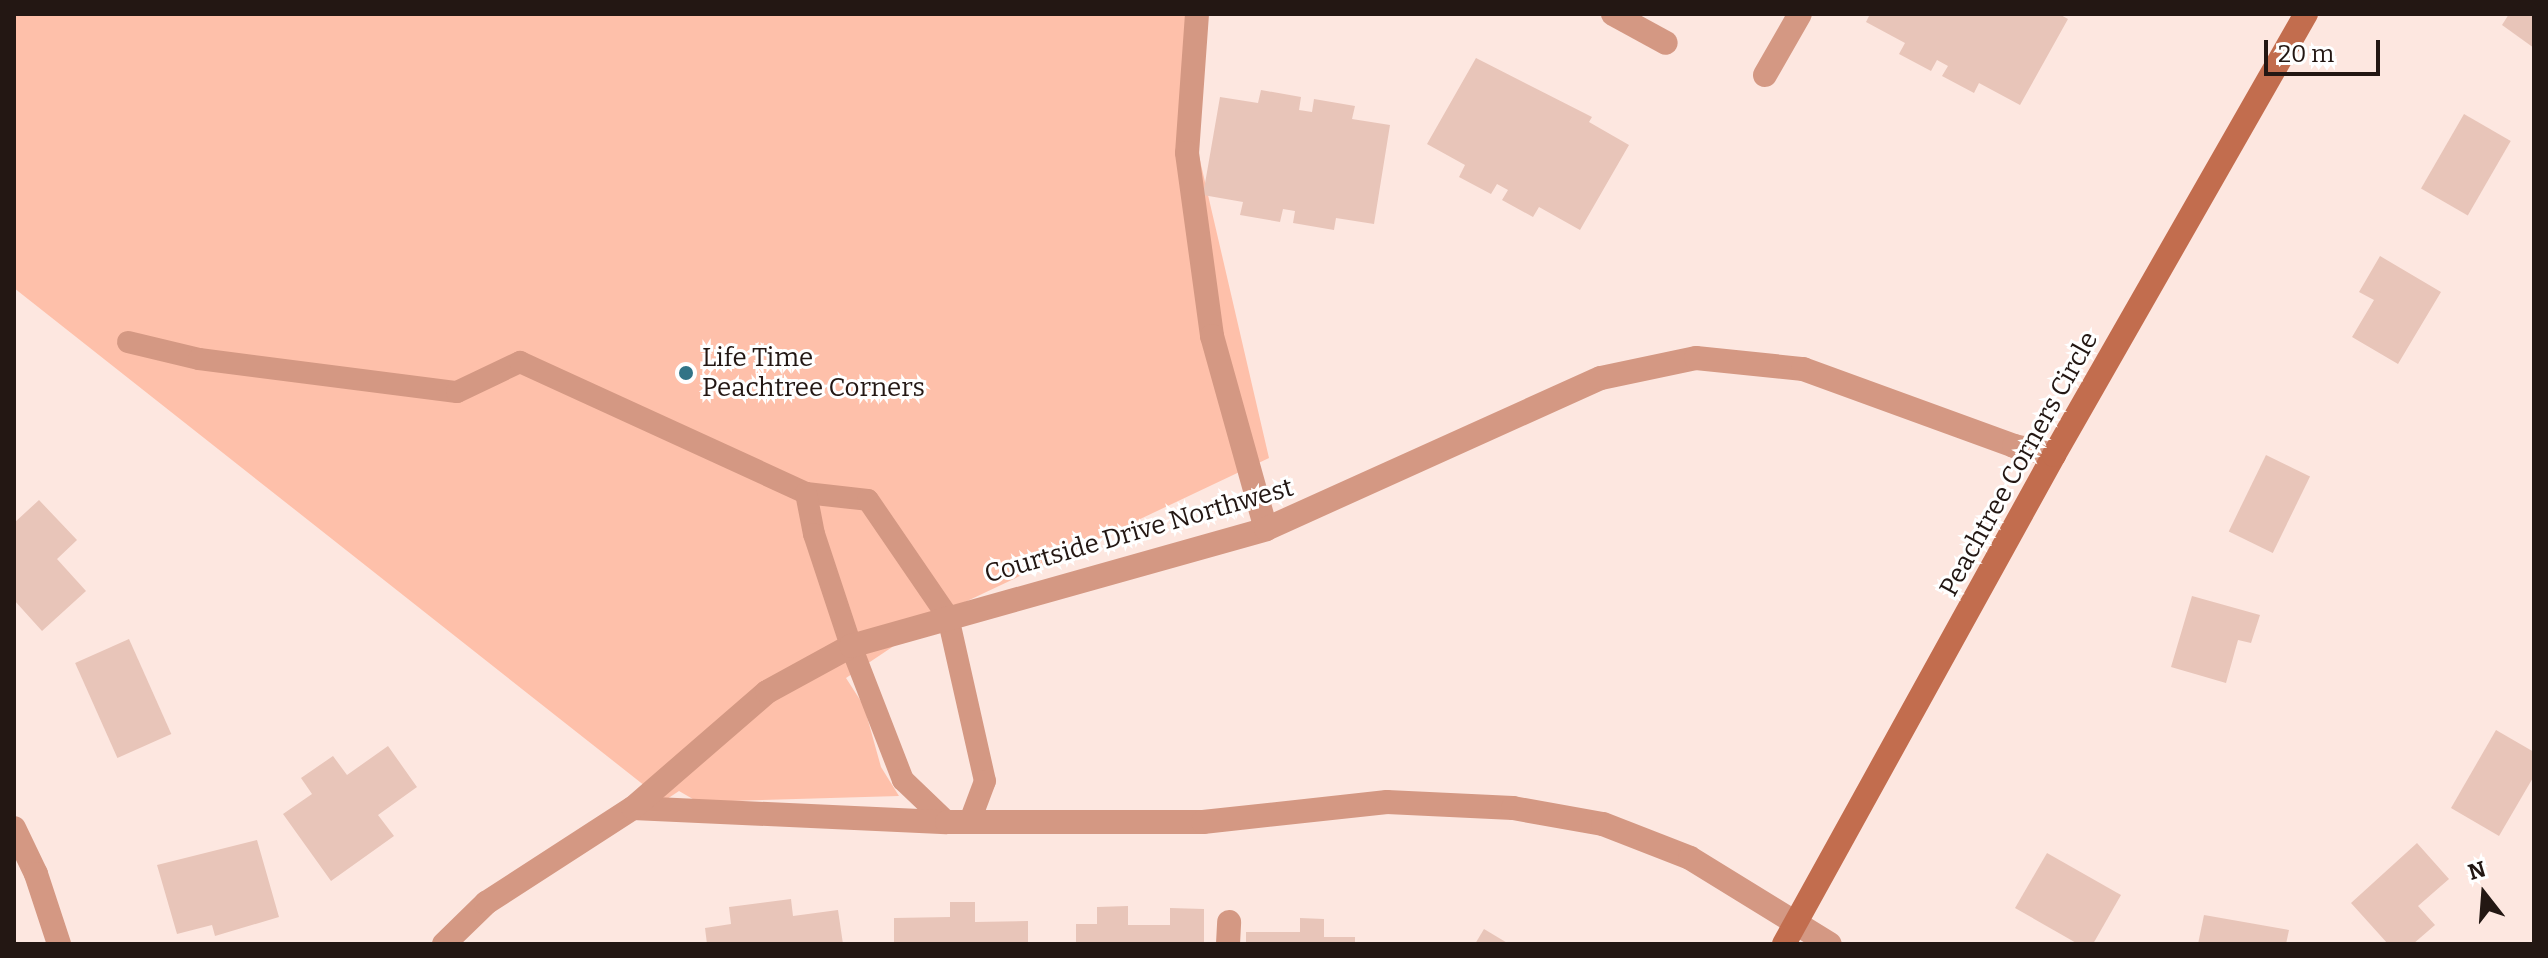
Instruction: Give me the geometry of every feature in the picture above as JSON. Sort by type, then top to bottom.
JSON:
[{"type":"street","points":[[1197,14],[1187,153],[1191,183],[1212,336],[1266,529]]},
{"type":"street","points":[[1613,14],[1666,43]]},
{"type":"street","points":[[1765,75],[1800,14]]},
{"type":"street","name":"Peachtree Corners Circle","points":[[1784,944],[2054,455],[2306,14]]},
{"type":"street","name":"Courtside Drive Northwest","points":[[444,944],[486,903],[633,808],[767,692],[851,646],[1266,529],[1601,378],[1696,358],[1803,369],[2014,446],[2054,455]]},
{"type":"street","points":[[633,808],[959,822],[1203,822],[1387,802],[1513,808],[1603,824],[1690,858],[1798,920],[1830,944]]},
{"type":"street","points":[[14,828],[36,874],[59,944]]},
{"type":"lane","points":[[128,342],[199,359],[457,392],[520,362],[806,493],[868,500],[948,617],[985,781],[959,822],[903,780],[851,646],[814,534],[806,493]]},
{"type":"shaded area","name":"Life Time Peachtree Corners","points":[[14,14],[1199,14],[1189,113],[1269,458],[946,611],[846,678],[864,706],[881,767],[899,796],[698,802],[679,791],[664,801],[14,288]]},
{"type":"building","points":[[1870,14],[2059,14],[2068,19],[2020,105],[1979,83],[1974,93],[1942,76],[1948,66],[1937,60],[1931,71],[1899,54],[1905,43],[1866,22]]},
{"type":"building","points":[[2509,14],[2534,14],[2534,48],[2502,25]]},
{"type":"building","points":[[1476,58],[1592,117],[1589,122],[1629,145],[1580,230],[1539,207],[1533,217],[1502,200],[1508,190],[1497,184],[1491,194],[1459,177],[1465,165],[1427,144]]},
{"type":"building","points":[[1261,90],[1301,97],[1299,110],[1312,112],[1314,99],[1355,106],[1352,119],[1390,125],[1374,224],[1336,218],[1334,230],[1293,223],[1295,211],[1283,209],[1280,222],[1240,215],[1243,202],[1203,195],[1220,97],[1258,103]]},
{"type":"building","points":[[2464,114],[2511,141],[2468,215],[2421,188]]},
{"type":"building","points":[[2380,256],[2441,292],[2398,364],[2352,337],[2374,300],[2359,292]]},
{"type":"building","points":[[2266,455],[2310,476],[2273,553],[2229,531]]},
{"type":"building","points":[[39,500],[77,540],[57,559],[86,591],[42,631],[14,600],[14,523]]},
{"type":"building","points":[[2192,596],[2260,615],[2251,643],[2238,640],[2226,683],[2171,667]]},
{"type":"building","points":[[129,639],[171,734],[117,758],[75,663]]},
{"type":"building","points":[[2496,730],[2534,752],[2534,776],[2499,836],[2451,808]]},
{"type":"building","points":[[388,746],[417,787],[378,815],[394,836],[331,881],[283,814],[312,794],[301,778],[333,756],[347,775]]},
{"type":"building","points":[[257,840],[279,917],[215,936],[212,925],[177,934],[157,865]]},
{"type":"building","points":[[2417,843],[2449,879],[2418,906],[2435,925],[2413,944],[2388,944],[2351,903]]},
{"type":"building","points":[[2047,853],[2121,895],[2093,944],[2078,944],[2015,908]]},
{"type":"building","points":[[791,899],[793,916],[838,910],[843,944],[707,944],[705,928],[731,924],[729,907]]},
{"type":"building","points":[[950,902],[975,902],[975,922],[1028,921],[1028,944],[894,944],[894,918],[950,917]]},
{"type":"building","points":[[1128,906],[1128,925],[1170,925],[1170,908],[1204,909],[1204,944],[1076,944],[1076,924],[1097,924],[1097,907]]},
{"type":"building","points":[[2204,915],[2289,930],[2286,944],[2198,944]]},
{"type":"building","points":[[1300,918],[1324,919],[1324,937],[1355,937],[1355,944],[1246,944],[1246,932],[1300,932]]},
{"type":"building","points":[[1484,929],[1509,944],[1475,944]]},
{"type":"place","name":"Life Time Peachtree Corners","points":[[686,373]]}]
